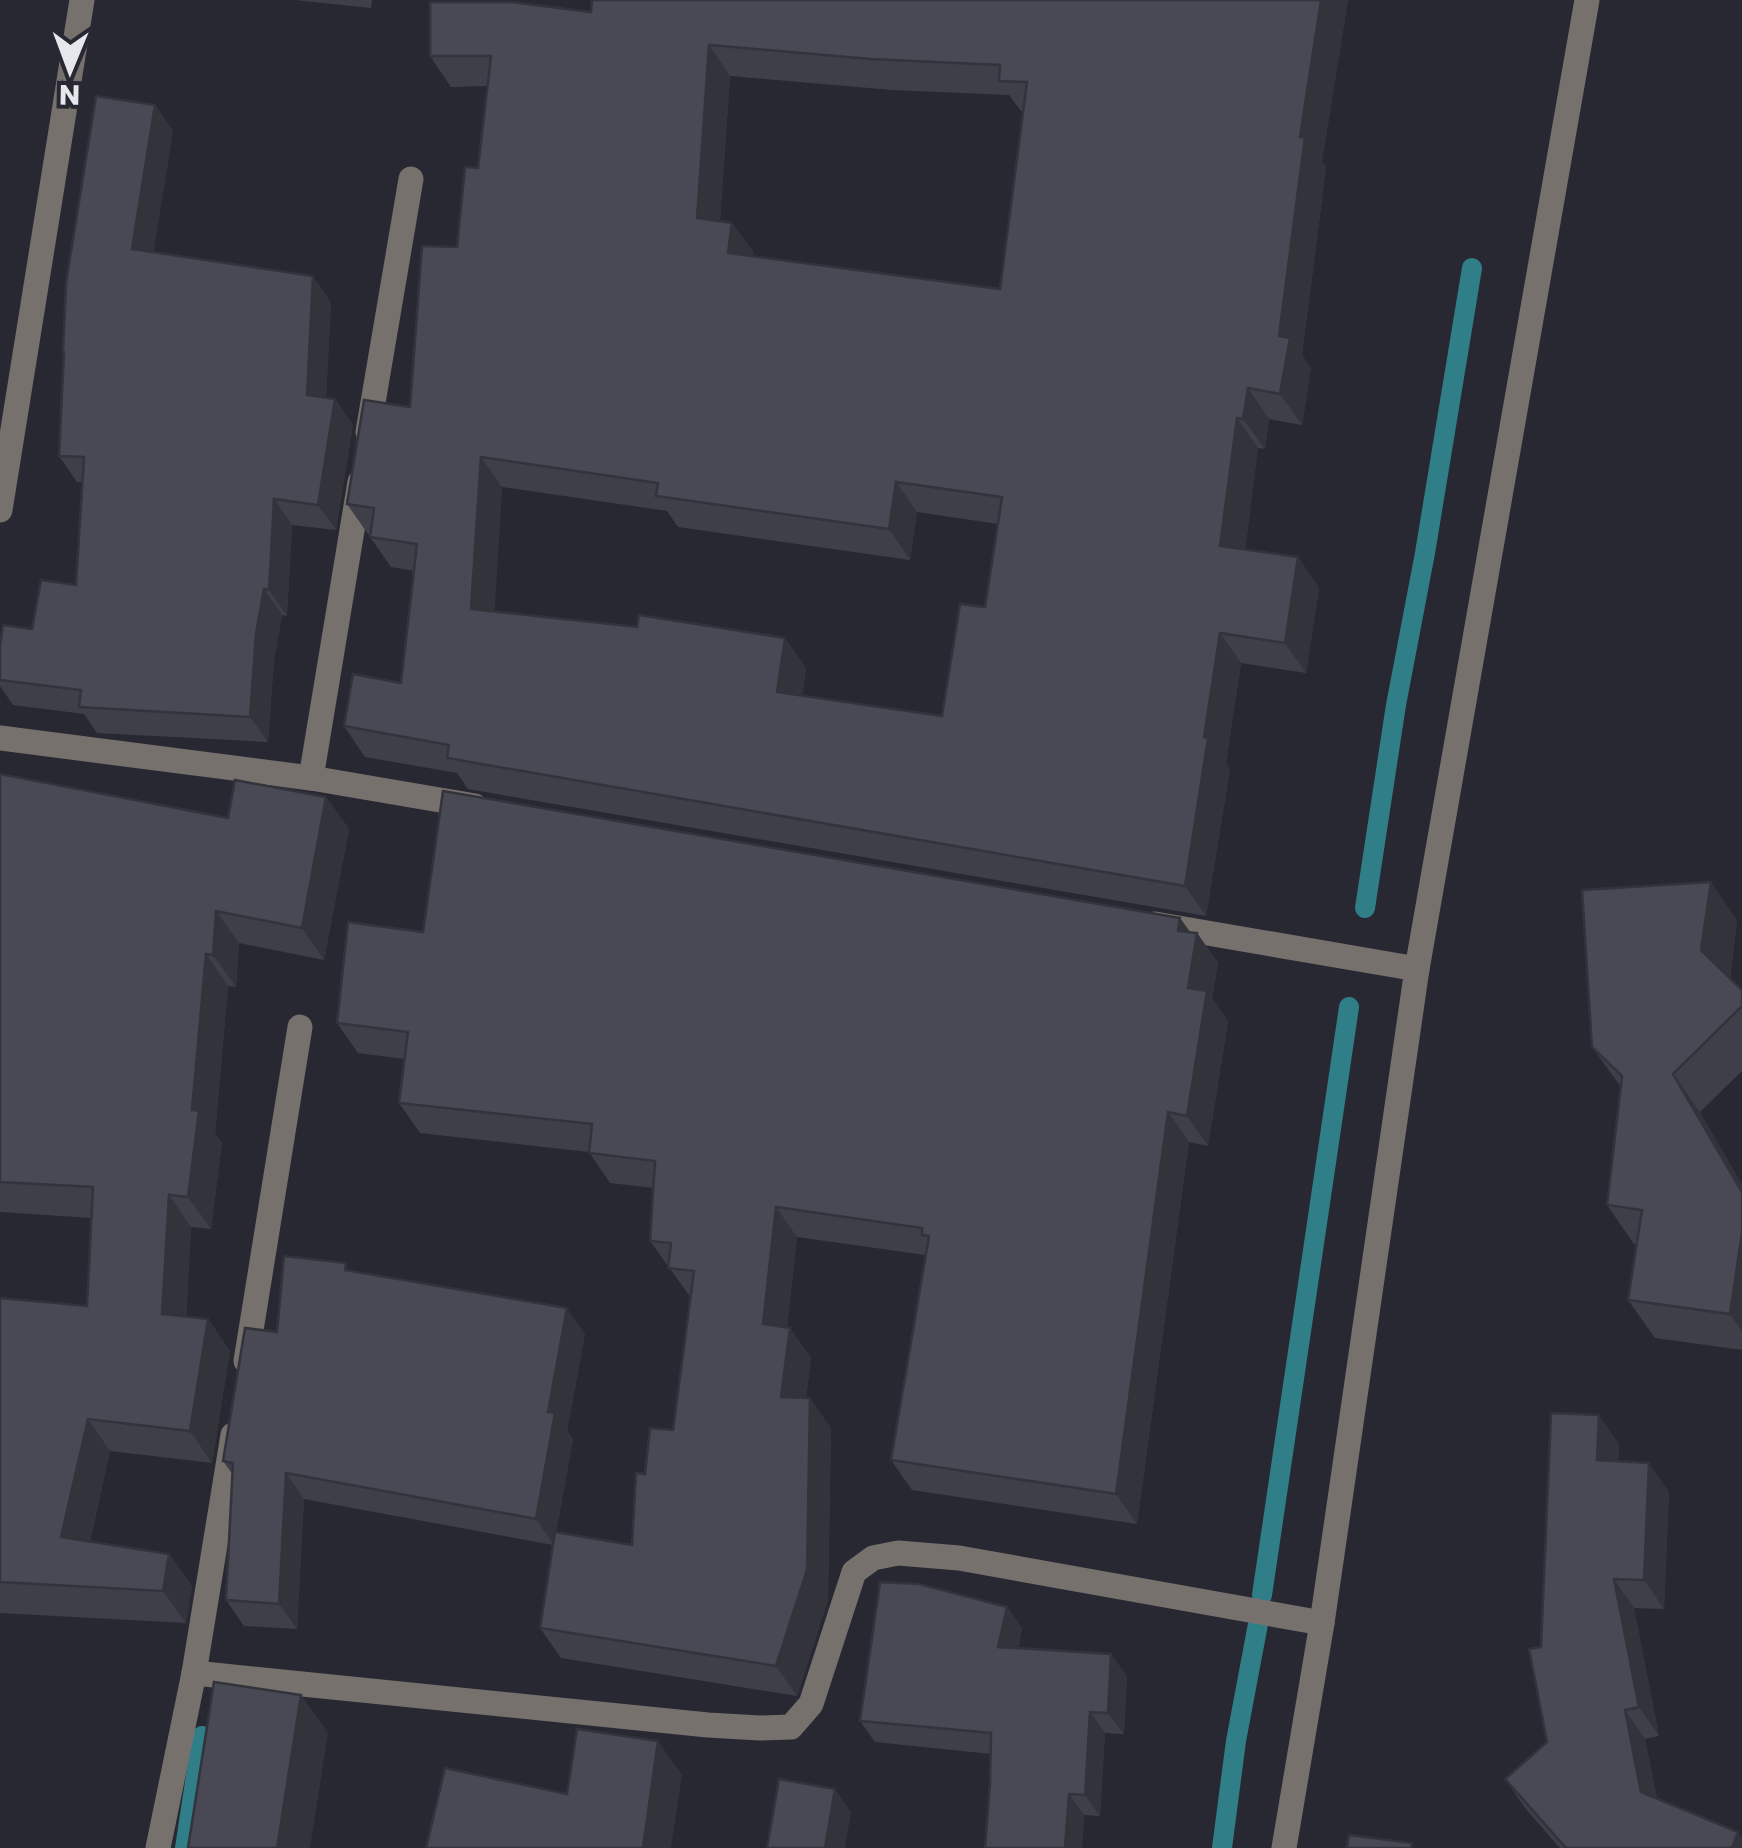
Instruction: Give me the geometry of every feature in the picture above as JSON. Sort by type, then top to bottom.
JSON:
[{"type":"street","points":[[0,510],[82,0]]},
{"type":"street","points":[[1284,1848],[1322,1623],[1417,969],[1587,0]]},
{"type":"street","points":[[311,778],[410,179]]},
{"type":"street","points":[[0,738],[311,778],[505,811]]},
{"type":"street","points":[[1126,918],[1417,969]]},
{"type":"street","points":[[242,1380],[300,1026]]},
{"type":"street","points":[[158,1848],[194,1674],[236,1418]]},
{"type":"street","points":[[194,1674],[708,1725],[791,1726],[811,1704],[854,1572],[872,1558],[898,1553],[958,1558],[1322,1623]]},
{"type":"building","points":[[592,0],[1321,0],[1300,137],[1305,137],[1279,336],[1290,338],[1280,394],[1248,388],[1243,419],[1237,418],[1220,546],[1298,557],[1285,643],[1220,633],[1185,886],[447,758],[449,745],[344,726],[353,674],[401,683],[417,544],[370,537],[374,508],[347,504],[364,400],[410,407],[422,246],[457,247],[465,167],[478,168],[491,56],[430,56],[430,2],[511,2],[591,12]],"holes":[[[709,45],[1000,65],[999,81],[1027,82],[1000,289],[728,253],[732,223],[697,218]],[[481,457],[658,483],[656,496],[889,529],[896,482],[1002,497],[985,607],[960,604],[942,716],[777,692],[785,638],[639,615],[637,627],[471,609]]]},
{"type":"building","points":[[96,96],[155,105],[132,249],[313,276],[307,395],[335,399],[318,505],[274,499],[269,590],[264,589],[256,634],[250,717],[79,707],[81,690],[0,680],[3,625],[32,629],[41,580],[76,585],[84,457],[59,456],[63,352],[66,283]]},
{"type":"building","points":[[0,774],[228,818],[235,780],[326,797],[302,928],[216,911],[213,955],[206,954],[192,1110],[199,1111],[188,1197],[169,1195],[162,1314],[208,1319],[190,1431],[88,1419],[61,1537],[169,1554],[163,1591],[0,1582],[0,1298],[87,1306],[93,1187],[0,1182]]},
{"type":"building","points":[[443,791],[1180,918],[1178,931],[1197,933],[1188,988],[1207,991],[1187,1116],[1168,1112],[1116,1494],[891,1460],[929,1236],[922,1235],[922,1228],[776,1207],[763,1324],[790,1328],[781,1397],[810,1398],[807,1570],[776,1666],[540,1628],[555,1532],[632,1545],[636,1473],[645,1474],[650,1428],[673,1430],[694,1271],[668,1268],[671,1243],[650,1241],[655,1161],[589,1153],[592,1124],[399,1103],[408,1032],[337,1023],[348,922],[423,932]]},
{"type":"building","points":[[1711,882],[1701,950],[1742,990],[1742,1006],[1673,1074],[1742,1192],[1742,1233],[1730,1314],[1628,1300],[1642,1210],[1607,1205],[1622,1076],[1592,1047],[1582,890]]},
{"type":"building","points":[[284,1256],[346,1263],[345,1270],[567,1308],[548,1412],[555,1413],[536,1519],[286,1473],[279,1604],[226,1600],[233,1463],[223,1461],[245,1328],[277,1332]]},
{"type":"building","points":[[1551,1413],[1599,1415],[1597,1460],[1649,1463],[1644,1580],[1614,1579],[1639,1707],[1625,1710],[1641,1792],[1738,1832],[1732,1848],[1566,1848],[1505,1779],[1547,1742],[1529,1649],[1541,1647]]},
{"type":"building","points":[[880,1582],[919,1584],[1007,1607],[998,1647],[1111,1654],[1108,1713],[1090,1712],[1085,1795],[1069,1794],[1065,1848],[985,1848],[991,1733],[860,1721]]},
{"type":"building","points":[[214,1682],[301,1695],[277,1848],[188,1848]]},
{"type":"building","points":[[577,1729],[658,1741],[643,1848],[426,1848],[445,1768],[567,1794]]},
{"type":"building","points":[[779,1779],[835,1789],[825,1848],[767,1848]]},
{"type":"building","points":[[1349,1835],[1412,1843],[1411,1848],[1347,1848]]},
{"type":"waterway","points":[[1365,908],[1472,268]]},
{"type":"waterway","points":[[1262,1595],[1349,1007]]},
{"type":"waterway","points":[[1222,1848],[1236,1741],[1258,1624]]},
{"type":"waterway","points":[[185,1848],[202,1736]]}]
